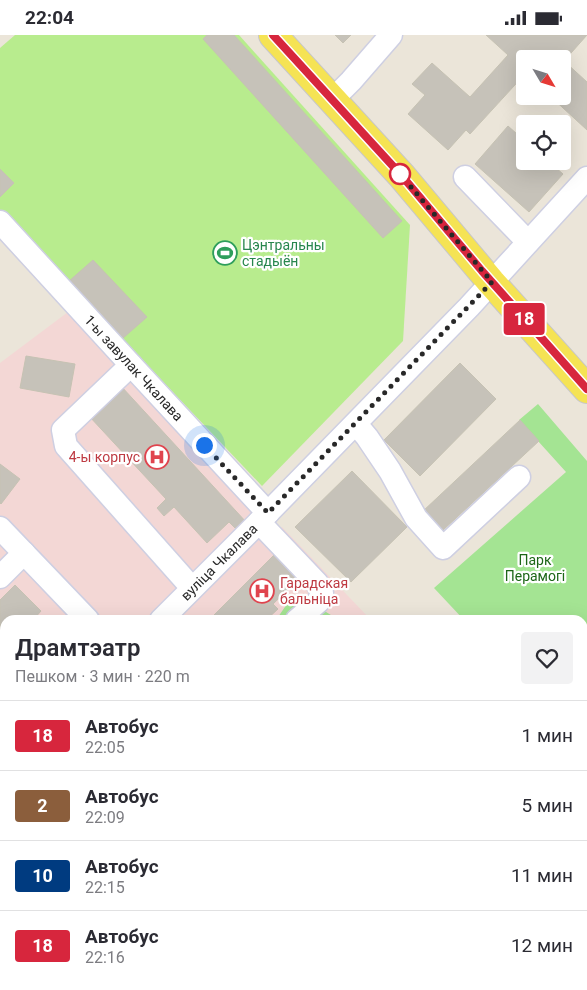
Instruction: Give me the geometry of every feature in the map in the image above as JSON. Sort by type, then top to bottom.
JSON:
[{"type":"main road","points":[[273,35],[402,176],[492,282],[587,389]]},
{"type":"street","points":[[333,99],[391,35]]},
{"type":"street","points":[[465,177],[528,242]]},
{"type":"street","name":"вуліца Чкалава","points":[[166,615],[356,424],[492,282],[587,178]]},
{"type":"street","name":"1-ы завулак Чкалава","points":[[0,222],[130,365],[264,518],[317,583],[322,593],[318,602],[303,615]]},
{"type":"street","points":[[130,365],[63,430],[66,445],[192,588]]},
{"type":"street","points":[[356,424],[390,471],[416,518],[443,548],[518,477]]},
{"type":"street","points":[[0,528],[83,615]]},
{"type":"street","points":[[0,577],[24,553]]},
{"type":"shaded area","points":[[68,312],[275,533],[282,527],[366,615],[0,615],[0,363]]},
{"type":"green space","name":"Цэнтральны стадыён","points":[[15,35],[239,35],[410,225],[403,341],[262,486],[0,210],[0,48]]},
{"type":"green space","name":"Парк Перамогі","points":[[538,404],[587,461],[587,615],[459,615],[434,588],[566,472],[519,420]]},
{"type":"green space","points":[[289,601],[301,610],[318,607],[331,615],[279,615]]},
{"type":"building","points":[[207,35],[234,35],[402,221],[383,238],[203,39]]},
{"type":"building","points":[[335,35],[351,35],[343,43]]},
{"type":"building","points":[[486,35],[587,35],[571,53],[571,50],[516,50],[516,84],[470,134],[466,130],[448,150],[408,114],[425,95],[412,84],[432,63],[470,97],[508,55]]},
{"type":"building","points":[[571,67],[587,82],[587,130],[560,105],[571,105]]},
{"type":"building","points":[[508,126],[516,133],[516,170],[558,170],[563,174],[529,212],[475,164]]},
{"type":"building","points":[[0,169],[14,183],[0,197]]},
{"type":"building","points":[[93,260],[147,317],[122,339],[68,282]]},
{"type":"building","points":[[26,356],[75,364],[69,397],[20,388]]},
{"type":"building","points":[[460,363],[496,399],[420,476],[384,440]]},
{"type":"building","name":"4-ы корпус","points":[[121,386],[247,523],[238,531],[229,522],[207,543],[174,507],[164,516],[157,508],[166,499],[89,416]]},
{"type":"building","points":[[520,420],[539,441],[441,532],[422,512]]},
{"type":"building","points":[[0,464],[20,479],[1,504],[0,503]]},
{"type":"building","points":[[352,471],[407,527],[351,582],[295,527]]},
{"type":"building","name":"Гарадская бальніца","points":[[275,554],[299,579],[273,604],[278,609],[271,615],[214,615]]},
{"type":"building","points":[[15,585],[41,611],[37,615],[0,615],[0,600]]},
{"type":"bus line","name":"18","points":[[273,35],[402,176],[447,231],[587,389]]},
{"type":"place","name":"Цэнтральны стадыён","points":[[225,253]]},
{"type":"place","name":"4-ы корпус","points":[[157,457]]},
{"type":"place","name":"Гарадская бальніца","points":[[262,591]]},
{"type":"route","points":[[204,445],[268,513],[492,282],[400,174]]}]
